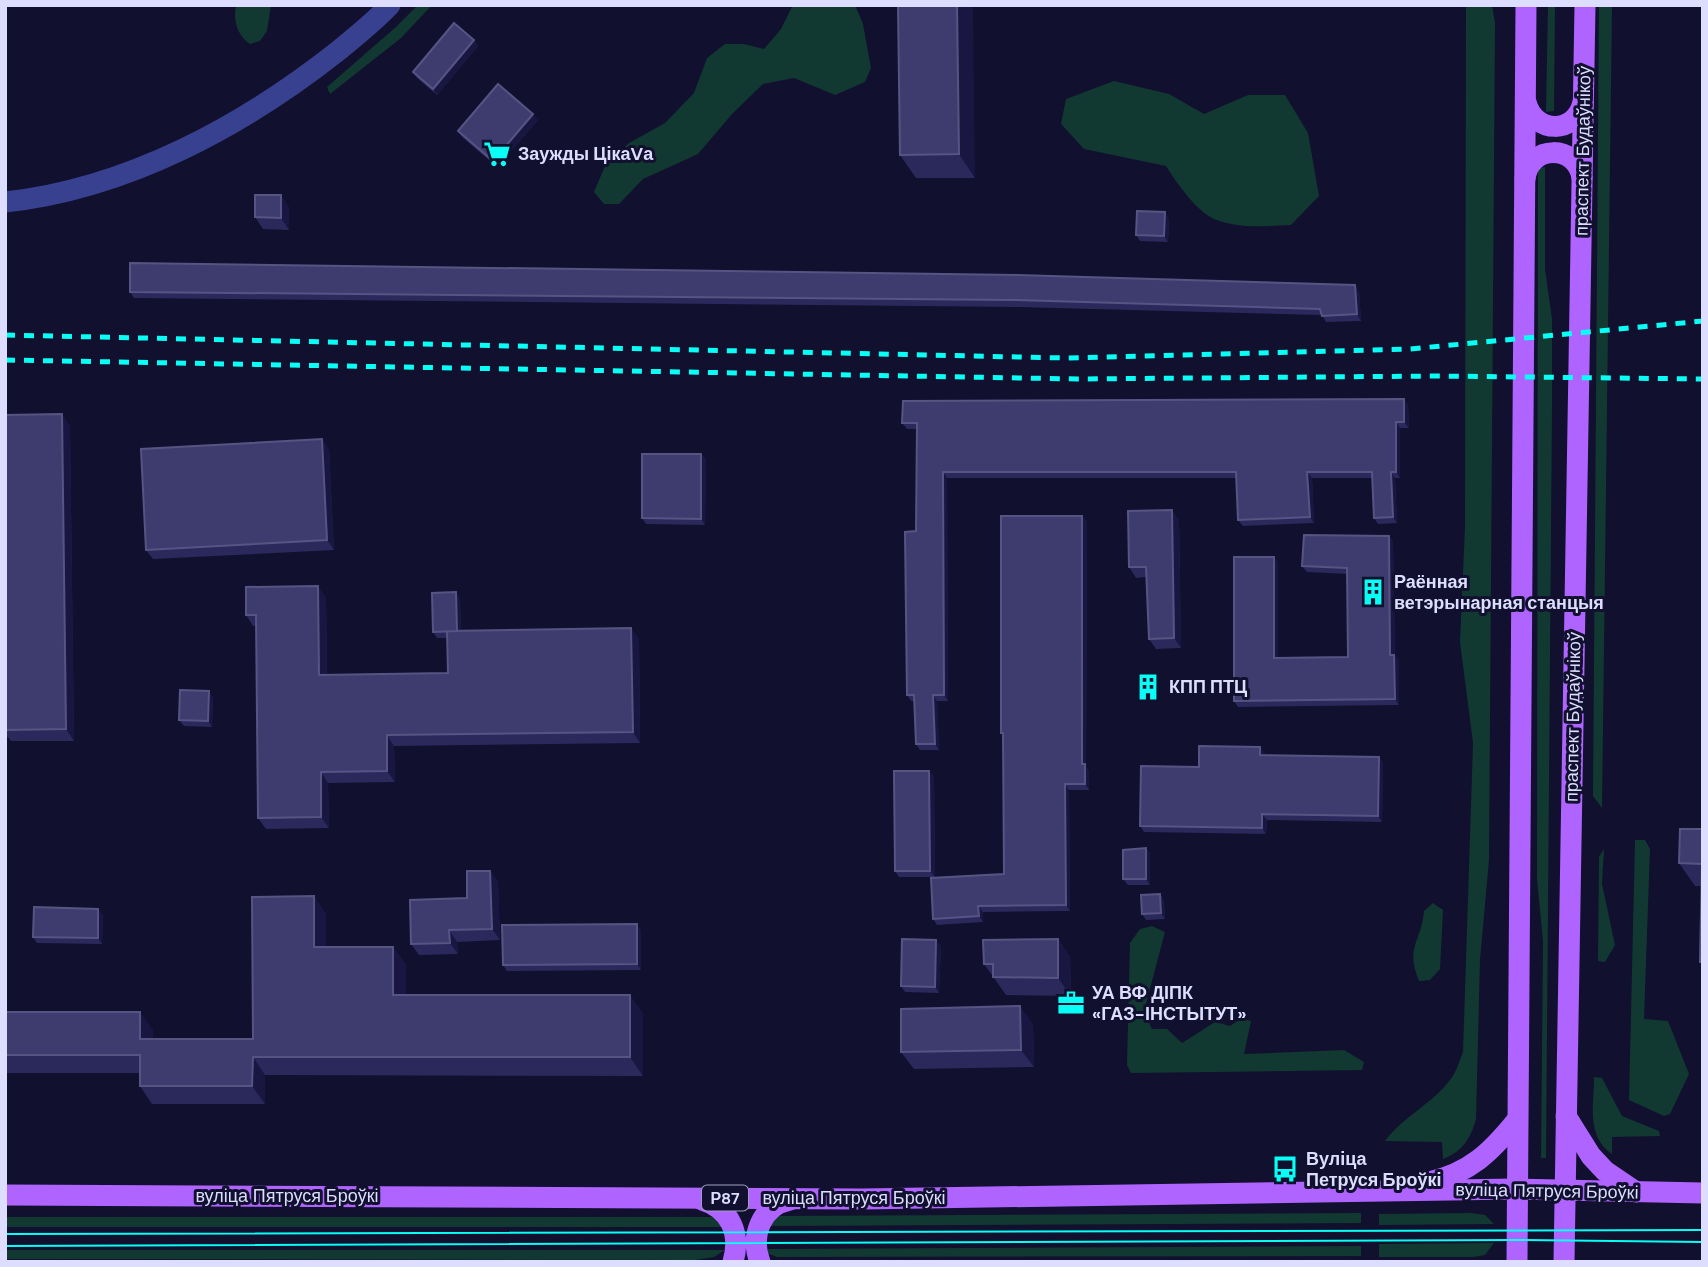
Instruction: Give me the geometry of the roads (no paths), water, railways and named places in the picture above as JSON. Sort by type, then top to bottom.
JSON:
[{"type":"main road","points":[[1517,1262],[1526,5]]},
{"type":"main road","name":"праспект Будаўнікоў","points":[[1564,1262],[1586,5]]},
{"type":"main road","points":[[1525,96],[1530,114],[1536,121],[1553,127],[1571,122],[1577,116],[1584,99]]},
{"type":"main road","points":[[1525,182],[1530,164],[1544,153],[1553,151],[1562,153],[1577,163],[1583,180]]},
{"type":"main road","points":[[1566,1116],[1591,1156],[1605,1171],[1636,1192]]},
{"type":"main road","points":[[1393,1190],[1452,1177],[1477,1162],[1499,1142],[1517,1120]]},
{"type":"main road","name":"вуліца Пятруся Броўкі","points":[[5,1195],[696,1199],[1516,1189],[1703,1193]]},
{"type":"main road","points":[[760,1262],[755,1238],[764,1216],[783,1201],[795,1198]]},
{"type":"main road","points":[[696,1199],[715,1205],[730,1219],[736,1239],[733,1262]]},
{"type":"street","points":[[5,202],[26,200],[109,180],[186,148],[301,80],[377,19],[390,5]]},
{"type":"tram line","points":[[5,1234],[1703,1230]]},
{"type":"tram line","points":[[5,1246],[1517,1240],[1703,1242]]},
{"type":"railway","points":[[5,335],[1066,358],[1410,349],[1703,321]]},
{"type":"railway","points":[[5,360],[1078,379],[1437,376],[1703,379]]},
{"type":"place","name":"Заужды ЦікаVа","points":[[497,154]]},
{"type":"place","name":"Раённая ветэрынарная станцыя","points":[[1373,592]]},
{"type":"place","name":"КПП ПТЦ","points":[[1148,687]]},
{"type":"place","name":"УА ВФ ДІПК «ГАЗ-ІНСТЫТУТ»","points":[[1071,1003]]},
{"type":"place","name":"Вуліца Петруся Броўкі","points":[[1285,1169]]}]
